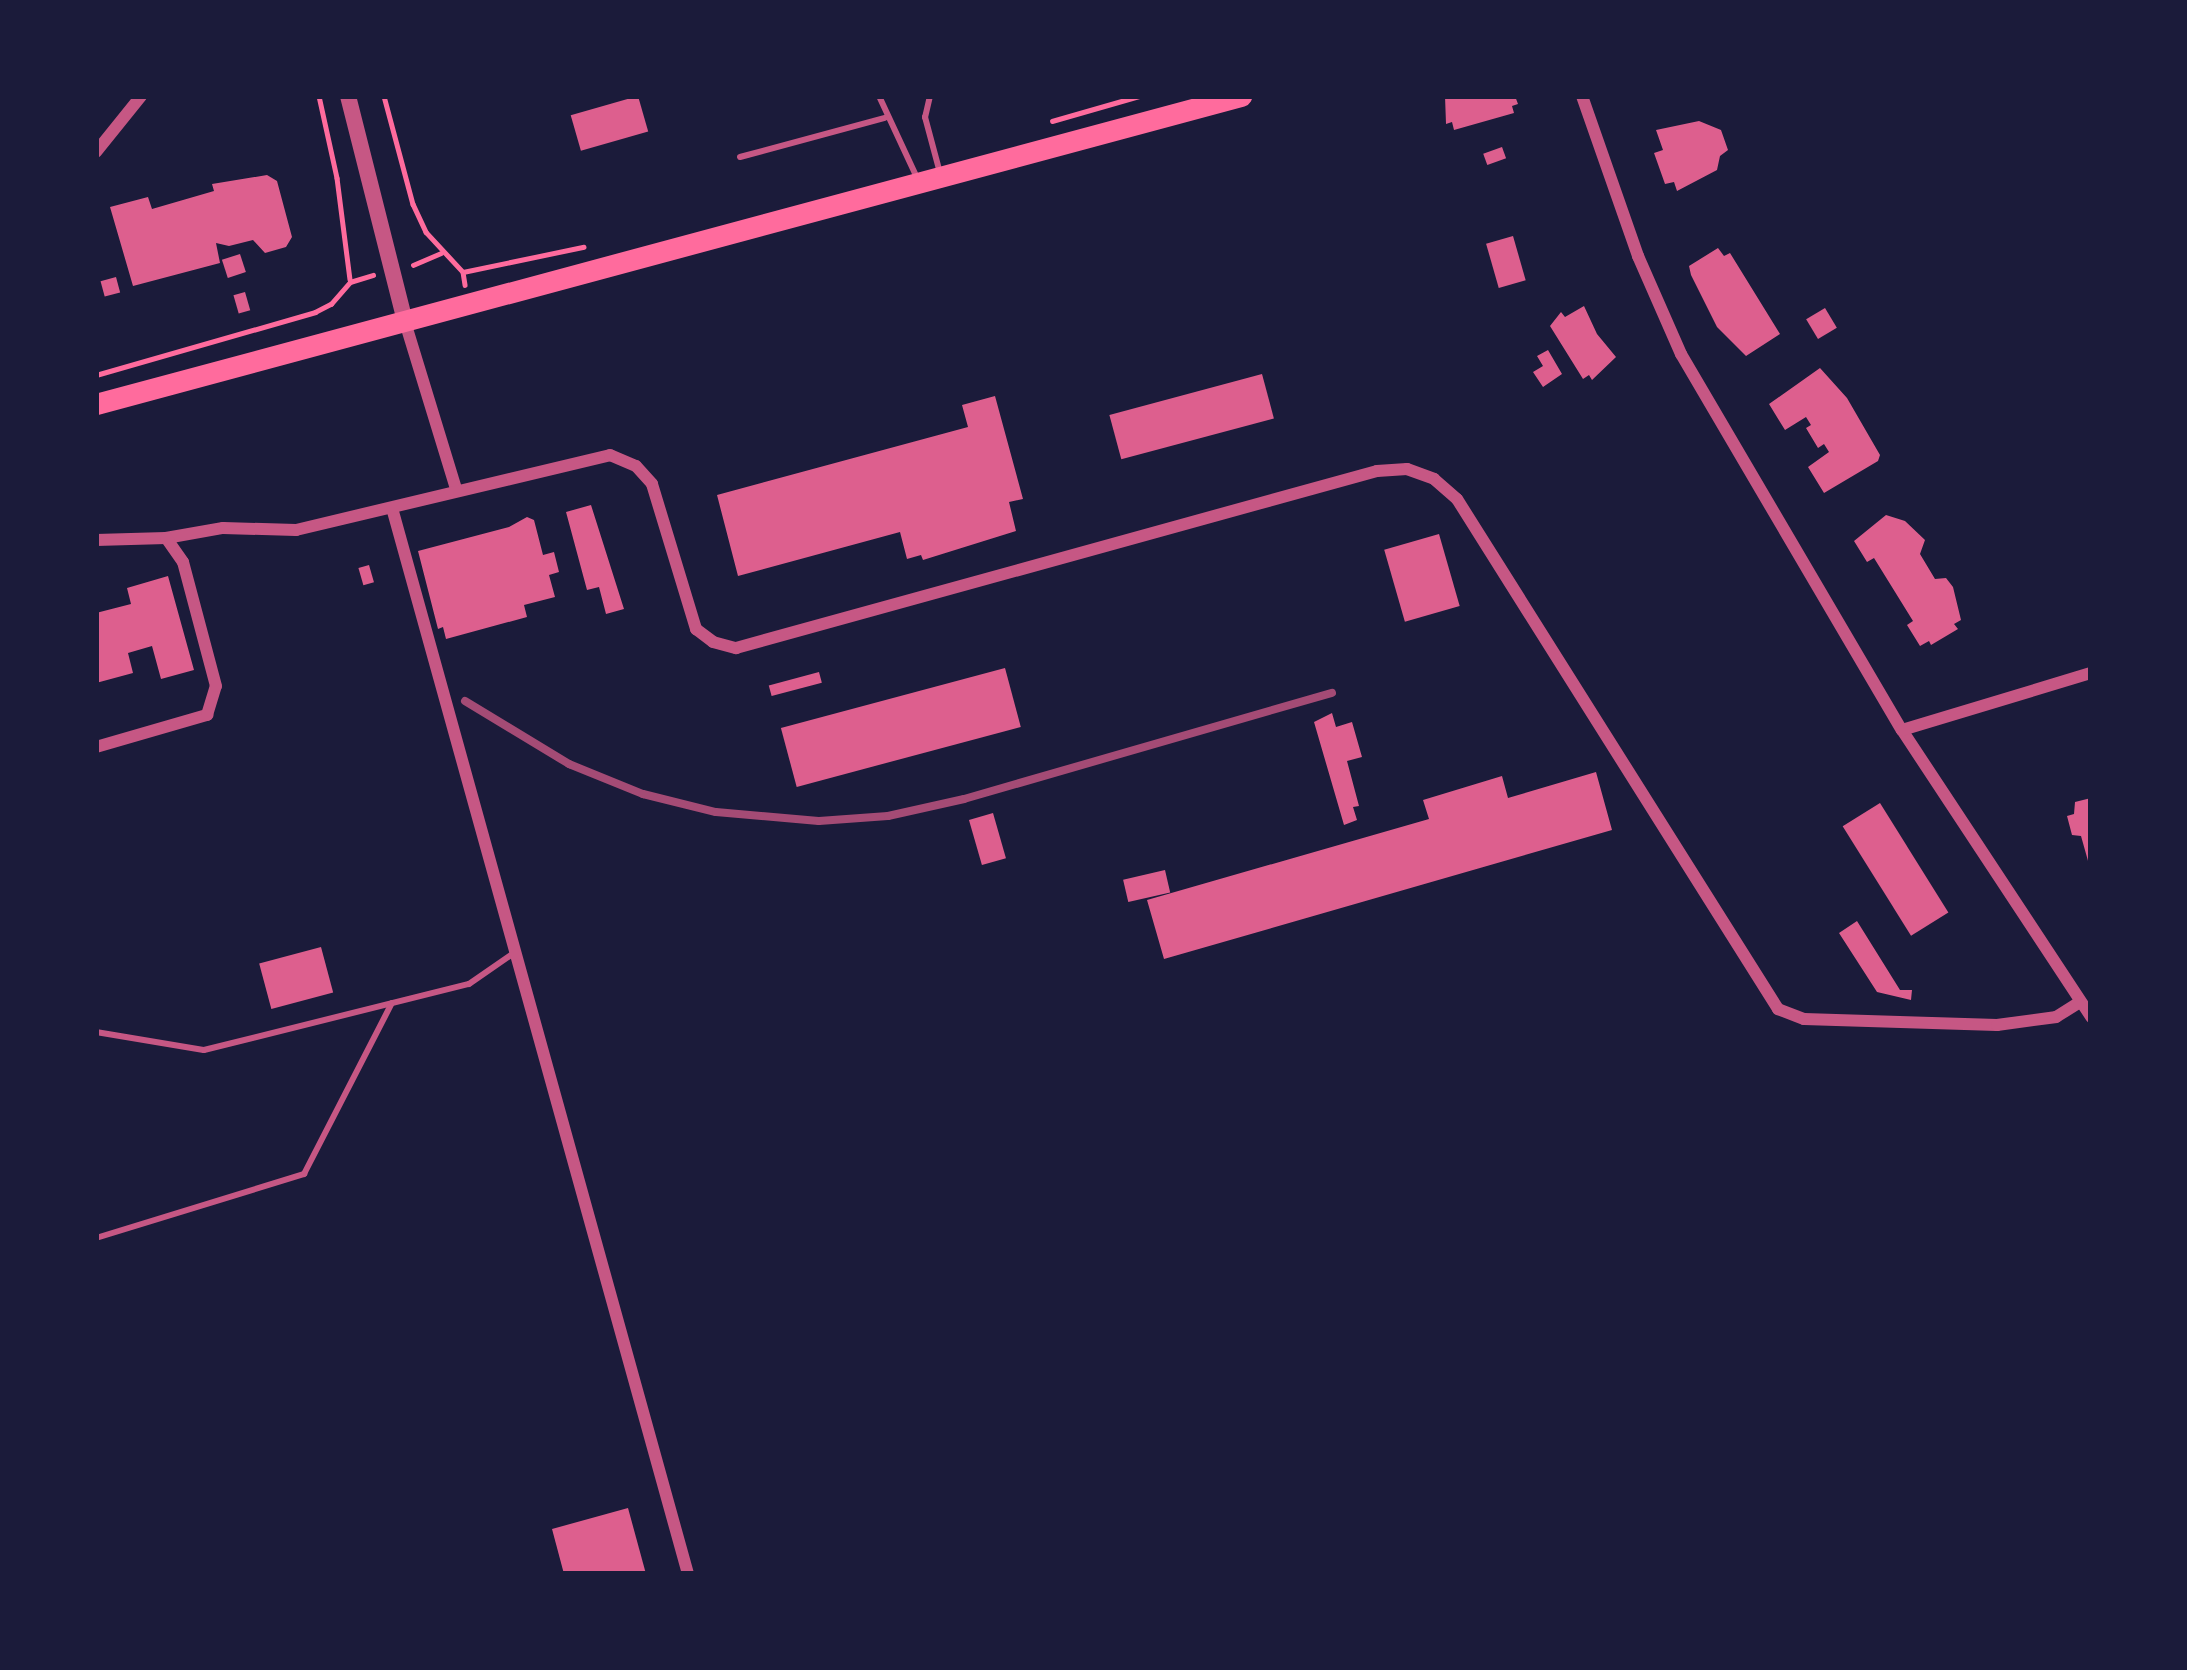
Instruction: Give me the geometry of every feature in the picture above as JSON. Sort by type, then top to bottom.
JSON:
[{"type":"main road","points":[[96,404],[1240,96]]},
{"type":"street","points":[[96,152],[141,96]]},
{"type":"street","points":[[348,96],[389,271],[456,489]]},
{"type":"street","points":[[1582,96],[1667,327],[1902,730],[2091,1017]]},
{"type":"street","points":[[96,540],[166,538],[223,528],[296,530],[595,454],[636,466],[657,494],[690,619],[705,638],[736,648],[1377,471],[1420,472],[1457,499],[1778,1009],[1804,1018],[1996,1025],[2056,1017],[2080,1002]]},
{"type":"street","points":[[392,508],[688,1574]]},
{"type":"street","points":[[96,747],[207,715],[216,686],[183,562],[166,538]]},
{"type":"street","points":[[1902,730],[2091,673]]},
{"type":"lane","points":[[879,96],[885,118],[930,180]]},
{"type":"lane","points":[[930,96],[925,117],[930,180]]},
{"type":"lane","points":[[740,157],[885,118]]},
{"type":"lane","points":[[96,1032],[204,1050],[469,984],[514,952]]},
{"type":"lane","points":[[96,1238],[304,1174],[392,1003]]},
{"type":"path","points":[[319,96],[344,218],[350,282]]},
{"type":"path","points":[[384,96],[413,203],[441,254],[463,272]]},
{"type":"path","points":[[96,375],[316,312],[331,304],[350,282],[441,254]]},
{"type":"building","points":[[638,96],[648,132],[581,151],[571,115]]},
{"type":"building","points":[[1445,96],[1515,96],[1518,104],[1512,106],[1514,113],[1454,130],[1452,122],[1446,124]]},
{"type":"building","points":[[1699,121],[1721,130],[1728,150],[1720,156],[1717,170],[1677,191],[1674,182],[1665,184],[1654,153],[1663,150],[1656,130]]},
{"type":"building","points":[[1502,147],[1506,158],[1487,165],[1483,154]]},
{"type":"building","points":[[267,175],[277,181],[292,237],[286,247],[265,253],[253,240],[229,246],[216,243],[220,263],[133,286],[110,207],[148,197],[152,209],[214,191],[212,184]]},
{"type":"building","points":[[1513,236],[1526,280],[1499,288],[1486,244]]},
{"type":"building","points":[[1718,248],[1724,256],[1730,253],[1780,334],[1746,356],[1717,327],[1691,275],[1689,266]]},
{"type":"building","points":[[240,254],[246,272],[228,278],[222,260]]},
{"type":"building","points":[[116,277],[120,292],[105,297],[101,281]]},
{"type":"building","points":[[245,292],[250,310],[239,314],[233,295]]},
{"type":"building","points":[[1584,306],[1597,334],[1616,357],[1592,380],[1589,375],[1583,379],[1550,326],[1561,312],[1565,317]]},
{"type":"building","points":[[1825,308],[1837,328],[1818,339],[1806,319]]},
{"type":"building","points":[[1548,350],[1562,374],[1543,387],[1533,372],[1543,366],[1537,356]]},
{"type":"building","points":[[1820,368],[1847,398],[1880,455],[1878,461],[1824,493],[1808,467],[1829,452],[1824,444],[1818,448],[1806,428],[1811,425],[1806,417],[1785,430],[1769,404]]},
{"type":"building","points":[[1262,374],[1274,418],[1121,459],[1109,415]]},
{"type":"building","points":[[995,396],[1023,499],[1009,502],[1016,531],[923,560],[921,555],[907,559],[900,532],[738,576],[717,495],[968,427],[962,405]]},
{"type":"building","points":[[591,505],[624,609],[606,614],[599,587],[587,590],[566,512]]},
{"type":"building","points":[[1886,515],[1905,521],[1925,540],[1920,554],[1935,579],[1946,578],[1953,587],[1961,620],[1954,624],[1958,629],[1931,645],[1929,641],[1920,646],[1907,625],[1913,621],[1874,558],[1867,562],[1854,541]]},
{"type":"building","points":[[527,517],[534,520],[543,555],[554,552],[559,572],[549,575],[555,597],[524,605],[527,617],[446,639],[443,627],[438,629],[418,551],[509,527]]},
{"type":"building","points":[[1439,534],[1460,606],[1405,622],[1384,550]]},
{"type":"building","points":[[369,565],[374,582],[363,585],[358,568]]},
{"type":"building","points":[[168,576],[194,670],[161,679],[152,646],[128,653],[133,673],[96,683],[96,613],[131,604],[127,588]]},
{"type":"building","points":[[1005,668],[1021,727],[797,787],[781,728]]},
{"type":"building","points":[[819,672],[822,683],[772,696],[769,685]]},
{"type":"building","points":[[1332,713],[1336,727],[1352,722],[1362,757],[1347,761],[1359,806],[1353,807],[1357,820],[1344,825],[1314,722]]},
{"type":"building","points":[[1596,772],[1612,830],[1164,959],[1147,900],[1429,819],[1423,800],[1502,776],[1508,798]]},
{"type":"building","points":[[2091,798],[2090,868],[2081,836],[2072,835],[2067,816],[2074,814],[2075,802]]},
{"type":"building","points":[[1880,803],[1948,912],[1911,936],[1843,826]]},
{"type":"building","points":[[993,813],[1006,858],[982,865],[969,820]]},
{"type":"building","points":[[1165,870],[1170,892],[1128,902],[1123,880]]},
{"type":"building","points":[[1857,921],[1900,990],[1912,990],[1911,1000],[1877,992],[1839,933]]},
{"type":"building","points":[[321,947],[333,992],[271,1009],[259,964]]},
{"type":"building","points":[[628,1508],[646,1574],[564,1574],[552,1529]]},
{"type":"railway","points":[[465,701],[569,764],[643,794],[716,812],[819,821],[888,816],[964,799],[1332,693]]}]
